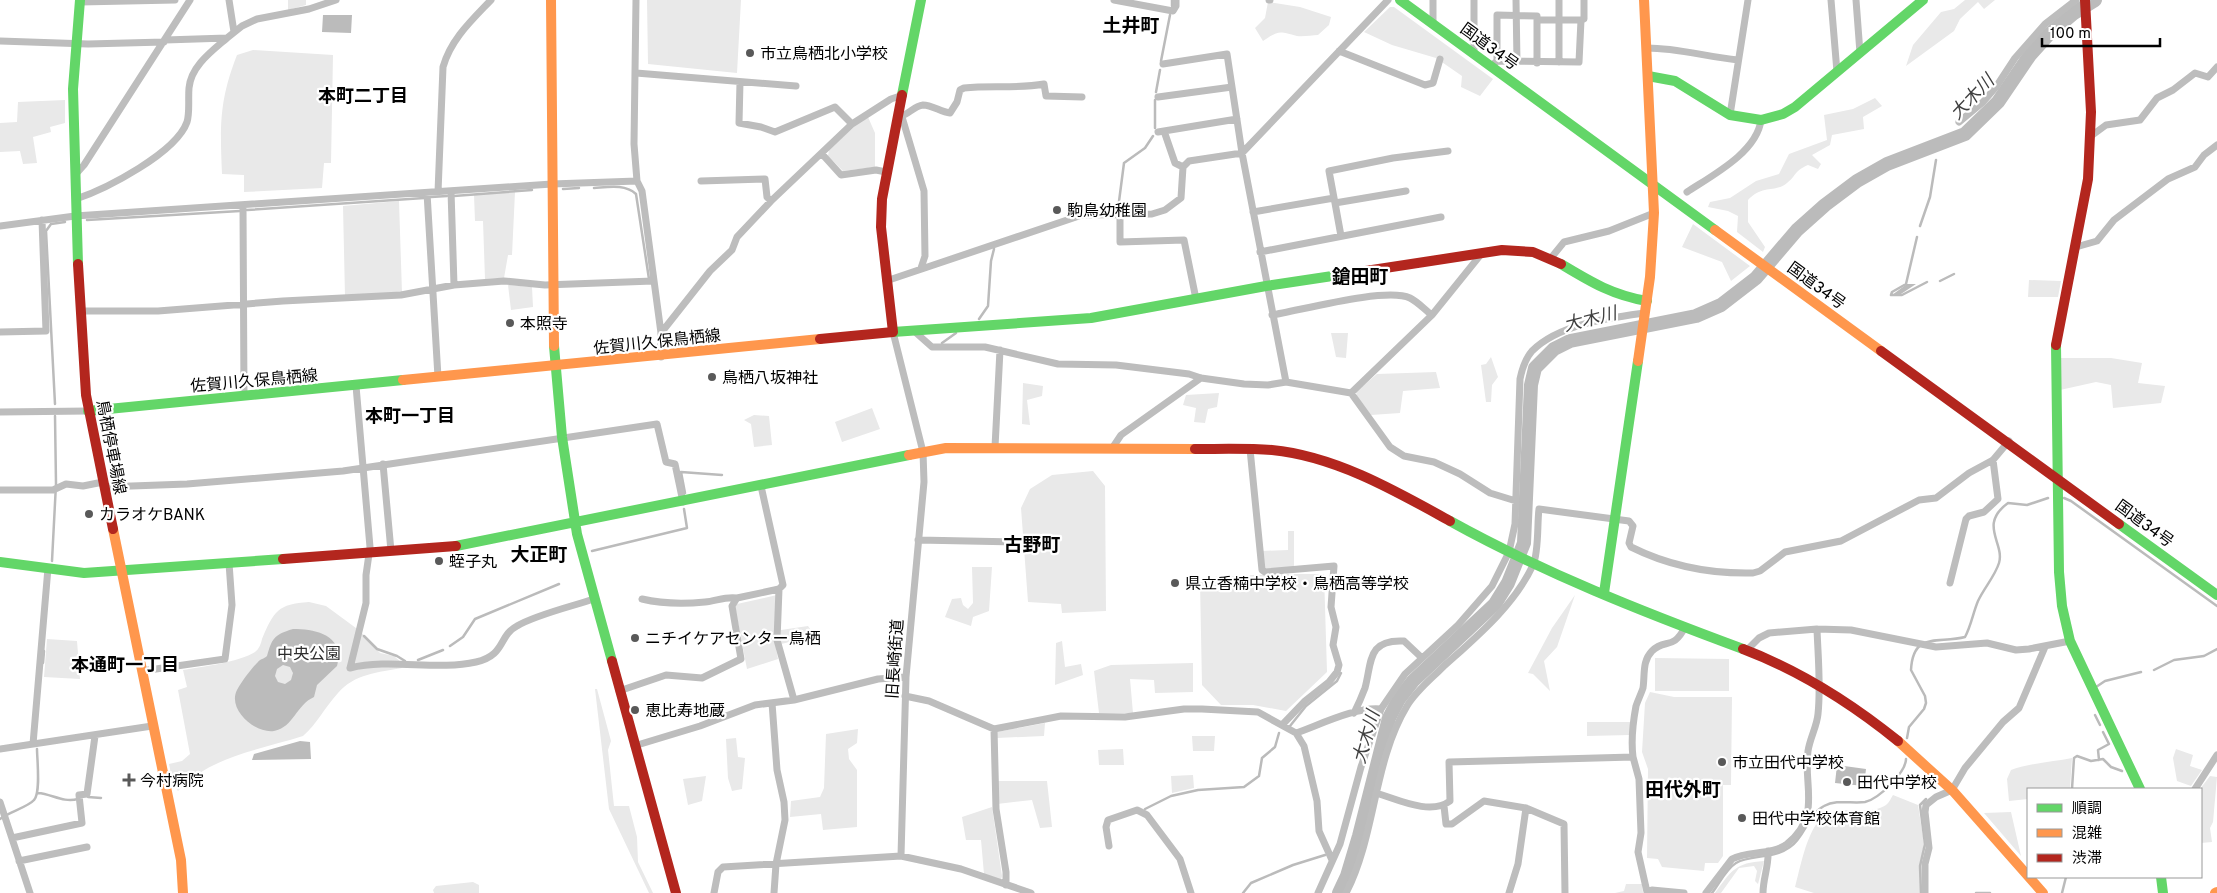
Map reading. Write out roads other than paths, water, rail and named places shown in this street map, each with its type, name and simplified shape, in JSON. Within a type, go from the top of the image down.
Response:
[{"type":"main road","points":[[551,0],[554,367],[562,437],[574,522],[634,746],[676,893]]},
{"type":"main road","points":[[893,332],[880,226],[886,172],[900,117],[920,0]]},
{"type":"main road","name":"国道34号","points":[[1400,0],[1474,53],[1494,63],[1653,185],[2009,441],[2217,595]]},
{"type":"main road","points":[[1604,593],[1643,332],[1654,214],[1644,0]]},
{"type":"main road","points":[[1648,76],[1675,80],[1730,115],[1761,120],[1783,114],[1795,107],[1923,0]]},
{"type":"main road","points":[[2085,0],[2091,88],[2091,136],[2088,180],[2076,247],[2059,321],[2056,347],[2059,589],[2070,641],[2140,788]]},
{"type":"main road","name":"鳥栖停車場線","points":[[80,1],[75,42],[75,216],[88,411],[122,571],[185,890]]},
{"type":"main road","name":"佐賀川久保鳥栖線","points":[[88,411],[661,357],[913,330],[1091,318],[1266,286],[1482,253],[1516,250],[1552,258],[1604,290],[1622,297],[1647,301]]},
{"type":"main road","points":[[0,562],[84,573],[468,545],[946,448],[1113,446],[1250,449],[1298,454],[1352,470],[1533,564],[1685,628],[1747,650],[1819,684],[1893,737],[1952,790],[2027,875]]},
{"type":"main road","points":[[2030,878],[2043,893]]},
{"type":"main road","points":[[2161,878],[2163,893]]},
{"type":"street","points":[[80,1],[175,0]]},
{"type":"street","points":[[76,174],[84,165],[190,0]]},
{"type":"street","points":[[229,0],[234,32]]},
{"type":"street","points":[[76,199],[108,185],[163,153],[186,124],[190,83],[199,65],[234,32],[257,19],[309,9],[336,0]]},
{"type":"street","points":[[438,192],[443,67],[446,56],[462,30],[491,0]]},
{"type":"street","points":[[636,0],[634,144],[636,181],[642,191],[660,333],[661,357]]},
{"type":"street","points":[[1114,0],[1173,11],[1176,6],[1176,0]]},
{"type":"street","points":[[886,281],[1082,215],[1152,214],[1165,210],[1180,198],[1184,166],[1190,161],[1242,152],[1388,0]]},
{"type":"street","points":[[1433,24],[1434,0]]},
{"type":"street","points":[[1474,0],[1474,53]]},
{"type":"street","points":[[1516,0],[1516,62]]},
{"type":"street","points":[[1559,0],[1559,62]]},
{"type":"street","points":[[1537,63],[1537,16],[1497,15],[1494,63],[1516,62],[1537,63],[1579,62],[1581,20],[1584,19],[1584,0]]},
{"type":"street","points":[[1730,115],[1748,0]]},
{"type":"street","points":[[1831,0],[1837,72]]},
{"type":"street","points":[[1856,0],[1860,52]]},
{"type":"street","points":[[1959,122],[1983,102],[2021,51],[2045,24],[2076,0]]},
{"type":"street","points":[[1538,20],[1581,20]]},
{"type":"street","points":[[0,41],[164,41],[227,38]]},
{"type":"street","points":[[1647,48],[1669,48],[1710,57],[1738,60]]},
{"type":"street","points":[[1339,51],[1425,85],[1433,83],[1440,59]]},
{"type":"street","points":[[1163,64],[1227,54],[1266,286],[1286,382]]},
{"type":"street","points":[[2091,136],[2106,125],[2140,120],[2157,98],[2173,90],[2195,73],[2208,77],[2217,66]]},
{"type":"street","points":[[636,74],[796,86]]},
{"type":"street","points":[[740,82],[739,123],[775,132],[835,107],[852,124]]},
{"type":"street","points":[[921,268],[925,256],[924,191],[900,117],[916,106],[925,105],[950,112],[957,102],[960,90],[964,88],[1007,86],[1016,88],[1044,84],[1046,96],[1082,97]]},
{"type":"street","points":[[1158,97],[1232,87]]},
{"type":"street","points":[[660,333],[710,271],[732,250],[737,237],[771,201],[852,124],[890,99],[903,95]]},
{"type":"street","points":[[1184,166],[1175,163],[1161,131],[1237,119]]},
{"type":"street","points":[[1688,192],[1721,170],[1754,140],[1760,130],[1761,120]]},
{"type":"street","points":[[2076,247],[2097,241],[2114,220],[2168,179],[2195,167],[2204,155],[2217,145]]},
{"type":"street","points":[[1341,236],[1329,171],[1393,158],[1448,150]]},
{"type":"street","points":[[822,154],[841,175],[876,170],[886,172]]},
{"type":"street","points":[[701,181],[765,179],[768,197],[771,201]]},
{"type":"street","points":[[0,226],[75,216],[552,184],[636,181]]},
{"type":"street","points":[[451,191],[454,286]]},
{"type":"street","points":[[1254,212],[1406,192]]},
{"type":"street","points":[[427,193],[438,377]]},
{"type":"street","points":[[244,206],[242,304],[244,396]]},
{"type":"street","points":[[1552,258],[1564,242],[1609,231],[1654,214]]},
{"type":"street","points":[[1120,215],[1120,242],[1184,240],[1196,299]]},
{"type":"street","points":[[1260,252],[1441,217]]},
{"type":"street","points":[[0,332],[46,331],[42,220]]},
{"type":"street","points":[[1351,393],[1432,315],[1482,253]]},
{"type":"street","points":[[80,311],[158,312],[242,304],[401,295],[454,286],[504,281],[552,285],[653,281]]},
{"type":"street","points":[[1272,315],[1320,307],[1354,297],[1403,296],[1411,298],[1432,315]]},
{"type":"street","points":[[1318,893],[1340,844],[1361,767],[1381,709],[1404,674],[1458,625],[1492,586],[1509,552],[1515,524],[1520,379],[1524,365],[1531,353],[1552,337],[1585,325],[1645,315]]},
{"type":"street","points":[[913,330],[932,346],[985,347],[1058,364],[1116,364],[1189,374],[1201,378],[1258,385],[1286,382],[1351,393],[1390,447],[1396,452],[1434,462],[1460,474],[1490,493],[1516,501]]},
{"type":"street","name":"旧長崎街道","points":[[893,332],[923,452],[924,482],[906,677],[900,856]]},
{"type":"street","points":[[995,447],[1000,350]]},
{"type":"street","points":[[1113,446],[1121,435],[1201,378]]},
{"type":"street","points":[[356,386],[369,552],[366,603],[350,668],[403,664],[474,663],[496,654],[518,626],[594,599]]},
{"type":"street","points":[[0,412],[88,411]]},
{"type":"street","points":[[0,490],[53,490],[60,486],[222,482],[363,468],[657,424],[666,462],[675,464],[683,502]]},
{"type":"street","points":[[1346,893],[1362,859],[1376,793],[1398,724],[1407,706],[1420,690],[1495,618],[1515,592],[1533,564],[1539,509],[1632,522],[1631,547],[1656,560],[1704,570],[1753,573],[1760,571],[1785,552],[1841,541],[1919,500],[1936,498],[1969,473],[1993,460],[2009,441]]},
{"type":"street","points":[[1250,449],[1262,570],[1265,572],[1334,566],[1331,607],[1336,627],[1333,645],[1339,665],[1337,672],[1329,682],[1305,701],[1282,725]]},
{"type":"street","points":[[1950,583],[1966,519],[1969,516],[1984,512],[1998,499],[1993,460]]},
{"type":"street","points":[[383,464],[391,551]]},
{"type":"street","points":[[761,486],[779,563],[782,586],[779,589],[778,640],[794,700]]},
{"type":"street","points":[[918,540],[1017,542]]},
{"type":"street","points":[[142,672],[225,659],[232,605],[229,563]]},
{"type":"street","points":[[33,744],[48,568]]},
{"type":"street","points":[[642,599],[660,603],[707,602],[779,589]]},
{"type":"street","points":[[619,691],[666,675],[702,678],[741,659],[732,606],[737,598]]},
{"type":"street","points":[[1684,893],[1652,890],[1647,893],[1638,852],[1641,833],[1639,779],[1634,757],[1634,717],[1643,689],[1646,658],[1652,650],[1659,646],[1669,645],[1679,639],[1685,628]]},
{"type":"street","points":[[1747,650],[1759,638],[1769,633],[1817,629],[1851,630],[1926,645],[1953,647],[1987,643],[2016,650],[2070,641]]},
{"type":"street","points":[[1706,893],[1732,859],[1738,856],[1768,851],[1786,844],[1810,811],[1808,750],[1818,717],[1817,629]]},
{"type":"street","points":[[1354,713],[1365,688],[1373,652],[1378,647],[1387,643],[1404,641],[1422,658]]},
{"type":"street","points":[[1925,893],[1925,864],[1929,848],[1926,805],[1936,797],[1952,790],[1965,768],[2003,722],[2019,708],[2046,646]]},
{"type":"street","points":[[634,746],[700,726],[755,706],[794,700],[878,679],[906,677]]},
{"type":"street","points":[[905,696],[929,701],[994,729],[1061,716],[1125,717],[1184,709],[1258,712],[1296,733],[1304,746],[1317,801],[1319,831],[1332,860]]},
{"type":"street","points":[[772,702],[777,770],[784,802],[785,820],[776,864],[774,893]]},
{"type":"street","points":[[1296,733],[1354,713],[1374,708],[1381,709]]},
{"type":"street","points":[[0,749],[152,726]]},
{"type":"street","points":[[994,729],[996,809],[1006,872],[1011,889]]},
{"type":"street","points":[[12,838],[82,823],[79,798],[87,794],[95,736]]},
{"type":"street","points":[[2196,788],[2217,755]]},
{"type":"street","points":[[1376,793],[1422,807],[1444,806],[1450,801],[1449,762],[1634,757]]},
{"type":"street","points":[[1444,806],[1446,824],[1452,824],[1484,801],[1526,808],[1564,824],[1565,893]]},
{"type":"street","points":[[0,802],[30,893]]},
{"type":"street","points":[[1509,893],[1518,864],[1526,808]]},
{"type":"street","points":[[1109,846],[1106,826],[1108,820],[1137,810],[1147,815],[1180,859],[1191,893]]},
{"type":"street","points":[[20,861],[87,848]]},
{"type":"street","points":[[1763,893],[1763,884],[1769,861],[1768,851]]},
{"type":"street","points":[[714,893],[718,872],[723,868],[900,856],[961,869],[1011,889],[1031,893]]},
{"type":"waterway","points":[[1172,0],[1172,6]]},
{"type":"waterway","name":"大木川","points":[[1339,893],[1347,876],[1359,836],[1389,718],[1399,699],[1413,681],[1495,604],[1508,583],[1524,543],[1531,385],[1535,368],[1554,349],[1570,341],[1696,316],[1721,305],[1756,278],[1797,230],[1825,205],[1857,181],[1887,164],[1965,134],[1998,102],[2030,55],[2048,35],[2074,13],[2095,0]]},
{"type":"waterway","points":[[1161,61],[1170,15]]},
{"type":"waterway","points":[[1156,92],[1160,70]]},
{"type":"waterway","points":[[1155,100],[1155,128]]},
{"type":"waterway","points":[[1118,209],[1124,163],[1145,148],[1153,136]]},
{"type":"waterway","points":[[1920,226],[1930,197],[1936,160]]},
{"type":"waterway","points":[[594,188],[622,187],[636,194],[649,279]]},
{"type":"waterway","points":[[563,189],[579,188]]},
{"type":"waterway","points":[[454,196],[532,190]]},
{"type":"waterway","points":[[431,197],[447,196]]},
{"type":"waterway","points":[[247,210],[424,198]]},
{"type":"waterway","points":[[87,220],[240,211]]},
{"type":"waterway","points":[[55,404],[46,231],[51,224],[65,222]]},
{"type":"waterway","points":[[1891,295],[1892,292],[1906,284],[1917,237]]},
{"type":"waterway","points":[[979,319],[988,306],[991,261],[994,249]]},
{"type":"waterway","points":[[1940,281],[1954,274]]},
{"type":"waterway","points":[[1891,295],[1902,295],[1927,282]]},
{"type":"waterway","points":[[942,343],[956,333]]},
{"type":"waterway","points":[[52,561],[56,484],[55,416]]},
{"type":"waterway","points":[[685,493],[681,472],[722,475]]},
{"type":"waterway","points":[[1907,738],[1909,727],[1924,709],[1926,703],[1925,696],[1911,670],[1916,649],[1922,644],[1937,640],[1965,637],[1978,601],[1999,563],[1999,548],[1994,526],[1999,511],[2008,503],[2027,505],[2048,498]]},
{"type":"waterway","points":[[2064,498],[2071,501],[2217,606]]},
{"type":"waterway","points":[[592,551],[687,528],[684,509]]},
{"type":"waterway","points":[[450,646],[463,637],[475,619],[559,584]]},
{"type":"waterway","points":[[364,636],[377,649],[405,661]]},
{"type":"waterway","points":[[2154,670],[2174,660],[2204,656],[2217,649]]},
{"type":"waterway","points":[[418,660],[443,650]]},
{"type":"waterway","points":[[43,663],[44,651]]},
{"type":"waterway","points":[[2096,687],[2105,681],[2141,672]]},
{"type":"waterway","points":[[1290,726],[1306,706],[1337,681],[1341,673]]},
{"type":"waterway","points":[[2095,715],[2100,725]]},
{"type":"waterway","points":[[2099,760],[2098,750],[2109,744],[2103,732]]},
{"type":"waterway","points":[[1145,809],[1171,796],[1198,790],[1244,787],[1259,776],[1262,758],[1275,747],[1279,733]]},
{"type":"waterway","points":[[0,819],[34,800],[38,783],[37,749]]},
{"type":"waterway","points":[[2072,788],[2074,758],[2077,756],[2091,761],[2103,759],[2111,767],[2122,771]]},
{"type":"waterway","points":[[1712,893],[1726,873],[1736,863],[1742,860],[1776,854],[1790,847],[1799,838],[1814,814],[1824,806],[1839,802],[1865,802],[1877,796],[1897,778],[1902,771],[1906,759]]},
{"type":"waterway","points":[[38,793],[67,800],[78,799]]},
{"type":"waterway","points":[[88,797],[101,798]]},
{"type":"waterway","points":[[1921,893],[1920,866],[1925,844],[1920,805],[1926,799]]},
{"type":"waterway","points":[[1243,893],[1251,883],[1293,865],[1325,855]]},
{"type":"waterway","points":[[2062,893],[2066,878]]},
{"type":"waterway","points":[[1976,893],[1990,893]]},
{"type":"place","name":"市立鳥栖北小学校","points":[[750,53]]},
{"type":"place","name":"駒鳥幼稚園","points":[[1057,210]]},
{"type":"place","name":"本照寺","points":[[510,323]]},
{"type":"place","name":"鳥栖八坂神社","points":[[712,377]]},
{"type":"place","name":"カラオケBANK","points":[[89,514]]},
{"type":"place","name":"蛭子丸","points":[[439,561]]},
{"type":"place","name":"県立香楠中学校・鳥栖高等学校","points":[[1175,583]]},
{"type":"place","name":"ニチイケアセンター鳥栖","points":[[635,638]]},
{"type":"place","name":"恵比寿地蔵","points":[[635,710]]},
{"type":"place","name":"市立田代中学校","points":[[1722,762]]},
{"type":"place","name":"今村病院","points":[[129,780]]},
{"type":"place","name":"田代中学校","points":[[1847,782]]},
{"type":"place","name":"田代中学校体育館","points":[[1742,818]]},
{"type":"district","name":"土井町","points":[[1131,25]]},
{"type":"district","name":"本町二丁目","points":[[363,96]]},
{"type":"district","name":"鎗田町","points":[[1360,276]]},
{"type":"district","name":"本町一丁目","points":[[410,416]]},
{"type":"district","name":"古野町","points":[[1032,544]]},
{"type":"district","name":"大正町","points":[[539,554]]},
{"type":"district","name":"本通町一丁目","points":[[125,665]]},
{"type":"district","name":"田代外町","points":[[1683,789]]},
{"type":"park label","name":"中央公園","points":[[309,653]]}]
